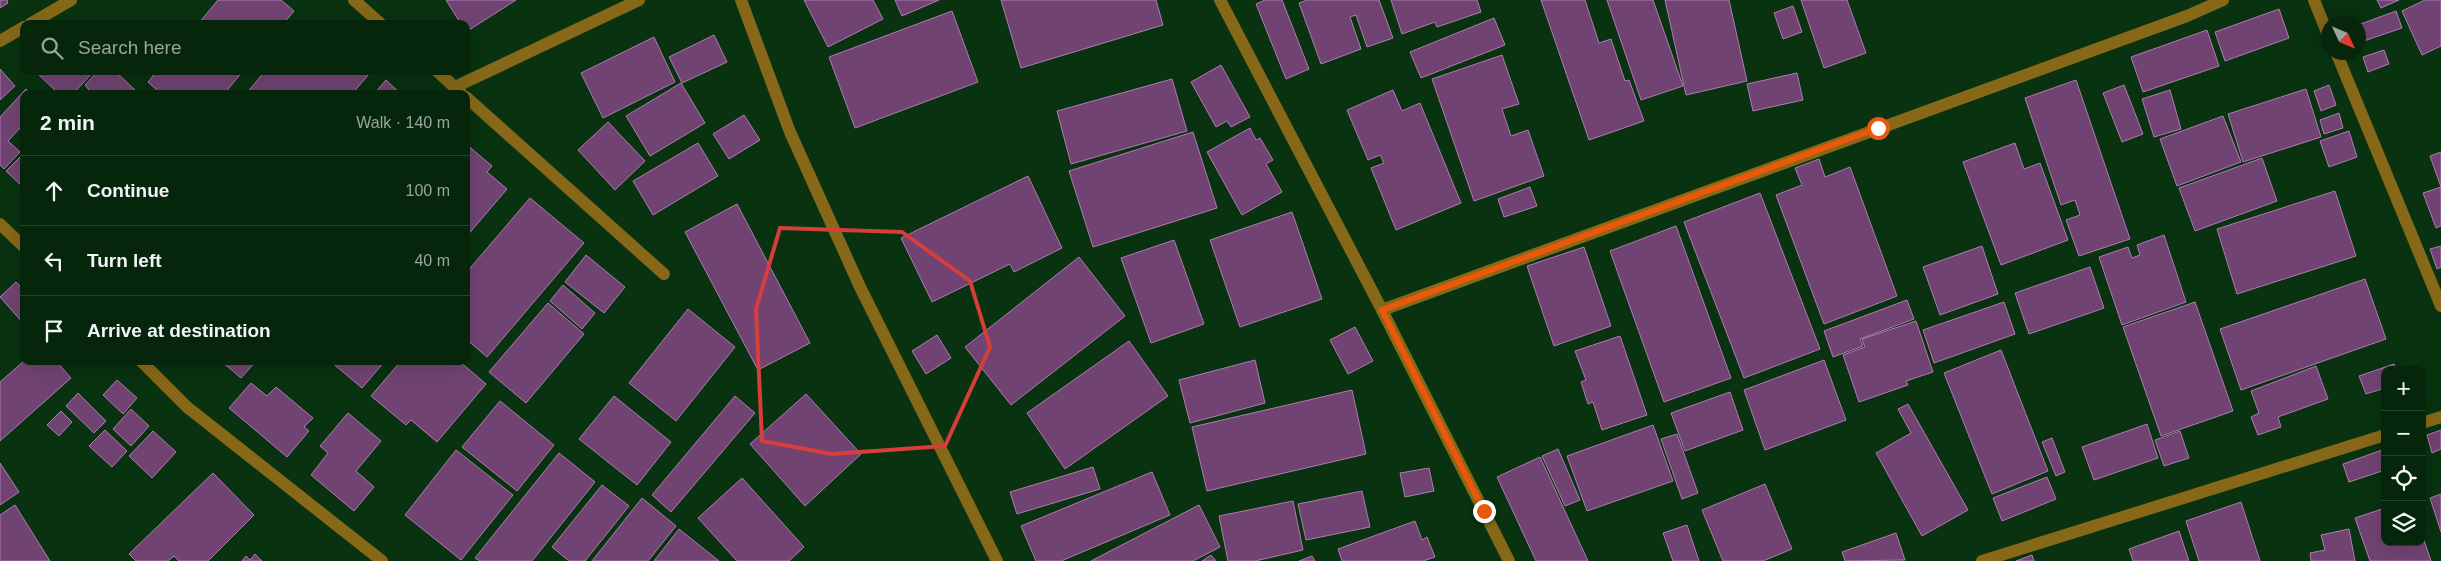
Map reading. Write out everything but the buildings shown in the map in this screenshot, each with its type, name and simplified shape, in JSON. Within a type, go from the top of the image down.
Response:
[{"type":"street","points":[[37,20],[71,0]]},
{"type":"street","points":[[354,0],[376,20]]},
{"type":"street","points":[[441,75],[459,90],[639,0]]},
{"type":"street","points":[[741,0],[790,132],[860,287],[997,561]]},
{"type":"street","points":[[1220,0],[1382,310],[1509,561]]},
{"type":"street","points":[[1382,310],[2187,16],[2223,0]]},
{"type":"street","points":[[2314,0],[2321,18]]},
{"type":"street","points":[[0,41],[20,29]]},
{"type":"street","points":[[2339,60],[2441,306]]},
{"type":"street","points":[[470,101],[664,274]]},
{"type":"street","points":[[0,224],[20,243]]},
{"type":"street","points":[[144,365],[187,407],[382,561]]},
{"type":"street","points":[[2426,422],[2441,417]]},
{"type":"street","points":[[1982,561],[2381,436]]},
{"type":"highlighted area","points":[[780,228],[902,232],[970,281],[990,347],[945,446],[832,454],[762,441],[756,309]]},
{"type":"route","points":[[1484,511],[1382,310],[1878,128]]}]
